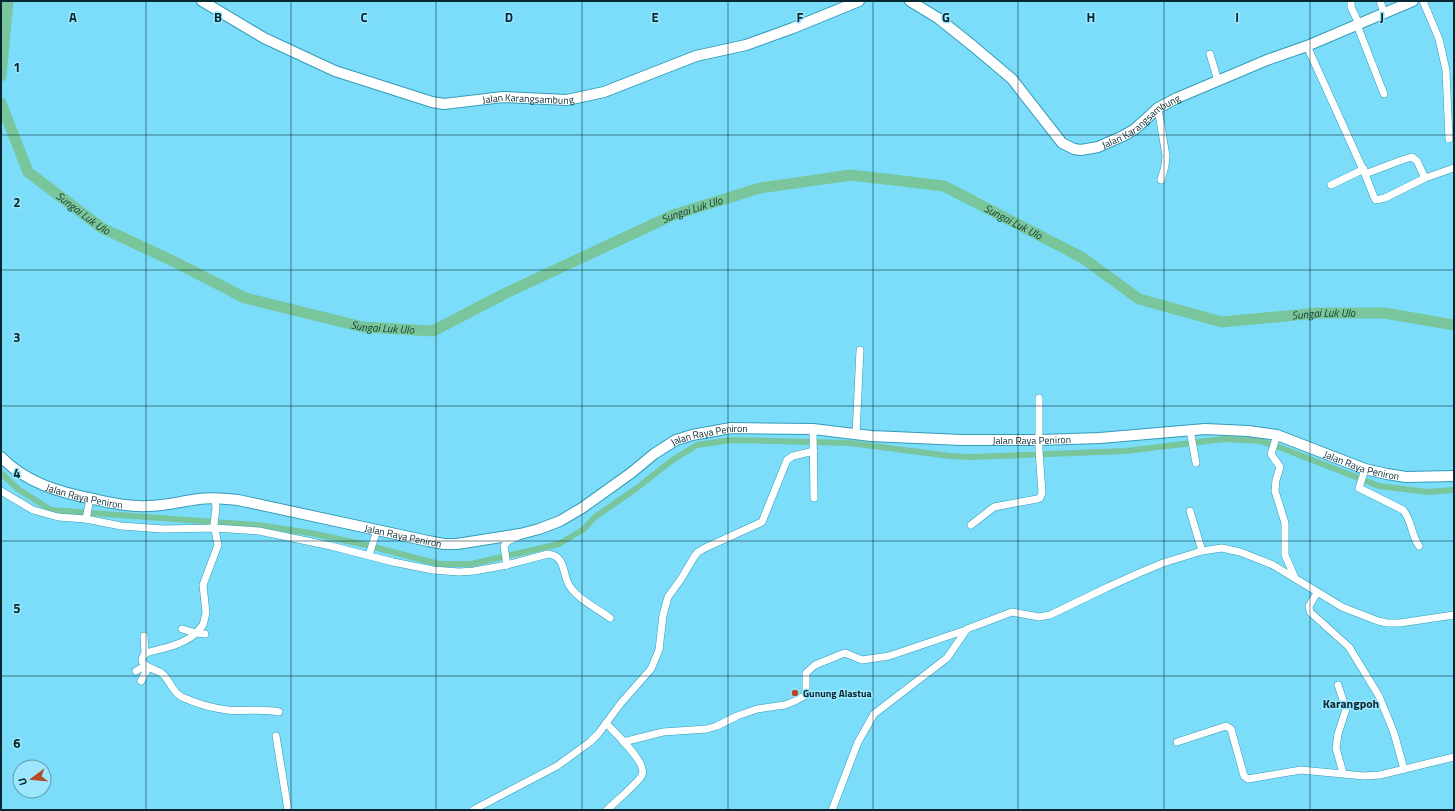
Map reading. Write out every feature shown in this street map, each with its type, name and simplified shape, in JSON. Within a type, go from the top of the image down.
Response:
[{"type":"main road","name":"Jalan Karangsambung","points":[[202,1],[264,38],[335,71],[432,102],[444,104],[503,97],[567,100],[588,96],[604,92],[696,56],[746,45],[794,28],[859,1]]},
{"type":"main road","name":"Jalan Karangsambung","points":[[910,1],[938,18],[1012,79],[1055,136],[1062,143],[1074,149],[1081,150],[1094,148],[1123,136],[1135,129],[1158,108],[1218,80],[1307,46],[1358,23],[1382,7],[1413,1]]},
{"type":"main road","name":"Jalan Raya Peniron","points":[[1,457],[22,475],[46,487],[90,501],[125,506],[149,506],[199,499],[215,498],[238,500],[375,534],[451,545],[520,534],[539,529],[568,517],[631,474],[654,454],[676,440],[712,430],[731,428],[813,434],[856,434],[1039,445],[1100,438],[1190,434],[1204,429],[1242,430],[1276,440],[1364,472],[1406,477],[1454,476]]},
{"type":"street","points":[[1351,1],[1384,94]]},
{"type":"street","points":[[1423,1],[1439,39],[1446,70],[1449,139]]},
{"type":"street","points":[[1307,46],[1376,200],[1385,198],[1425,178],[1454,168]]},
{"type":"street","points":[[1210,54],[1218,80]]},
{"type":"street","points":[[1158,108],[1166,156],[1161,180]]},
{"type":"street","points":[[1331,185],[1364,171],[1412,157],[1416,161],[1425,178]]},
{"type":"street","points":[[856,434],[860,350]]},
{"type":"street","points":[[971,525],[992,507],[1040,498],[1042,493],[1039,445],[1039,398]]},
{"type":"street","points":[[813,434],[814,498]]},
{"type":"street","points":[[1190,434],[1196,463]]},
{"type":"street","points":[[1276,440],[1272,453],[1280,467],[1276,480],[1275,491],[1285,523],[1285,554],[1295,578]]},
{"type":"street","points":[[473,810],[557,766],[590,742],[651,669],[659,650],[663,615],[668,597],[694,557],[698,552],[705,548],[762,522],[787,460],[793,456],[814,449]]},
{"type":"street","points":[[1364,472],[1359,488],[1405,511],[1415,541],[1420,546]]},
{"type":"street","points":[[1,491],[34,511],[58,517],[86,518],[121,526],[163,529],[214,526],[259,531],[370,553],[393,562],[433,570],[474,572],[548,554],[558,557],[563,565],[567,581],[574,593],[610,618]]},
{"type":"street","points":[[145,654],[190,638],[203,624],[206,613],[203,585],[218,545],[214,526],[216,512],[215,498]]},
{"type":"street","points":[[86,518],[90,501]]},
{"type":"street","points":[[1190,511],[1202,551]]},
{"type":"street","points":[[370,553],[375,534]]},
{"type":"street","points":[[507,563],[504,548],[506,542],[518,537],[520,534]]},
{"type":"street","points":[[623,742],[663,732],[707,729],[750,711],[795,702],[806,693],[806,673],[815,665],[842,654],[845,653],[862,660],[880,658],[967,629],[1009,613],[1014,612],[1039,617],[1050,615],[1108,586],[1163,564],[1202,551],[1222,548],[1240,552],[1273,565],[1342,607],[1387,624],[1413,622],[1454,615]]},
{"type":"street","points":[[1317,592],[1309,606],[1310,612],[1350,647],[1379,696],[1394,732],[1404,769]]},
{"type":"street","points":[[182,629],[205,634]]},
{"type":"street","points":[[832,810],[858,742],[874,714],[947,658],[967,629]]},
{"type":"street","points":[[144,636],[145,654],[143,660],[147,667],[164,675],[180,697],[227,710],[279,712]]},
{"type":"street","points":[[136,671],[147,667]]},
{"type":"street","points":[[141,681],[147,667]]},
{"type":"street","points":[[1338,685],[1346,709],[1338,735],[1336,748],[1343,773]]},
{"type":"street","points":[[606,723],[640,762],[643,771],[639,779],[607,810]]},
{"type":"street","points":[[1177,742],[1226,726],[1231,729],[1244,776],[1248,779],[1301,770],[1364,776],[1380,775],[1454,757]]},
{"type":"street","points":[[276,736],[288,810]]},
{"type":"waterway","name":"Sungai Luk Ulo","points":[[1,76],[8,1]]},
{"type":"waterway","name":"Sungai Luk Ulo","points":[[1,103],[28,172],[102,228],[175,262],[245,298],[363,327],[433,331],[508,292],[673,215],[760,188],[851,175],[944,186],[1083,258],[1139,299],[1222,322],[1318,313],[1384,313],[1454,325]]},
{"type":"waterway","points":[[1,473],[18,489],[51,510],[257,525],[311,533],[366,545],[439,564],[471,564],[559,544],[584,529],[595,517],[637,488],[671,461],[697,445],[732,440],[850,443],[950,456],[971,457],[1126,451],[1224,439],[1260,441],[1379,486],[1428,492],[1454,490]]},
{"type":"place","name":"Gunung Alastua","points":[[795,693]]},
{"type":"district","name":"Karangpoh","points":[[1351,704]]}]
